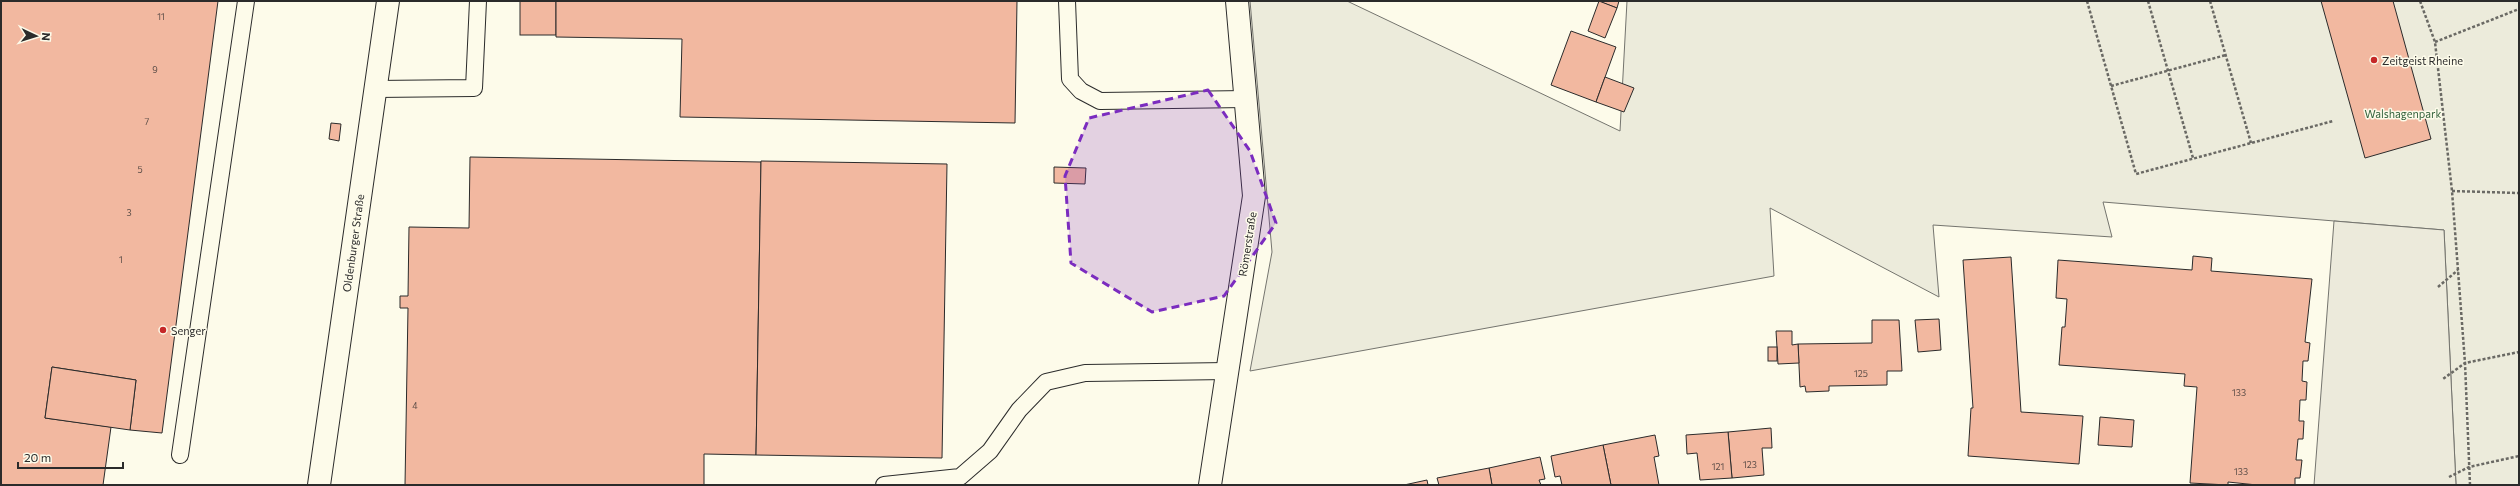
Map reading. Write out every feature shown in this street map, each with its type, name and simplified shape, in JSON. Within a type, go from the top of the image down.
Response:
[{"type":"street","name":"Oldenburger Straße","points":[[319,485],[388,1]]},
{"type":"street","name":"Römerstraße","points":[[1210,485],[1254,196],[1237,1]]},
{"type":"lane","points":[[180,455],[246,1]]},
{"type":"lane","points":[[375,89],[474,88],[478,1]]},
{"type":"lane","points":[[1067,1],[1070,79],[1081,91],[1100,101],[1246,99]]},
{"type":"lane","points":[[884,485],[960,477],[990,451],[1019,410],[1046,382],[1085,373],[1228,372]]},
{"type":"path","points":[[2087,1],[2136,174],[2333,121]]},
{"type":"path","points":[[2148,1],[2193,158]]},
{"type":"path","points":[[2210,1],[2251,142]]},
{"type":"path","points":[[2420,1],[2435,42],[2452,191],[2465,363],[2470,485]]},
{"type":"path","points":[[2435,42],[2519,8]]},
{"type":"path","points":[[2110,86],[2169,72],[2226,55]]},
{"type":"path","points":[[2452,191],[2519,193]]},
{"type":"path","points":[[2438,287],[2459,270]]},
{"type":"path","points":[[2443,379],[2465,363],[2519,352]]},
{"type":"path","points":[[2449,477],[2469,466],[2519,456]]},
{"type":"highlighted area","points":[[1208,90],[1250,151],[1276,223],[1224,296],[1152,312],[1071,263],[1065,176],[1089,118]]},
{"type":"green space","name":"Walshagenpark","points":[[1250,1],[1347,1],[1620,131],[1627,1],[2519,1],[2519,485],[2456,485],[2444,230],[2103,202],[2112,237],[1933,225],[1939,297],[1770,208],[1774,276],[1250,371],[1272,252]]},
{"type":"shaded area","points":[[2334,221],[2444,230],[2456,485],[2314,485]]},
{"type":"building","points":[[1,1],[218,1],[162,433],[130,430],[136,380],[52,367],[45,418],[111,427],[103,485],[1,485]]},
{"type":"building","points":[[520,1],[556,1],[556,35],[520,35]]},
{"type":"building","points":[[556,1],[1017,1],[1015,123],[680,117],[682,39],[556,37]]},
{"type":"building","points":[[1598,1],[1619,1],[1617,8]]},
{"type":"building","points":[[1599,1],[1617,8],[1605,38],[1588,31]]},
{"type":"building","points":[[2321,1],[2393,1],[2431,139],[2365,158]]},
{"type":"building","points":[[1571,31],[1616,47],[1596,102],[1551,85]]},
{"type":"building","points":[[1605,77],[1634,88],[1624,112],[1596,102]]},
{"type":"building","points":[[331,123],[341,124],[339,141],[329,139]]},
{"type":"building","points":[[470,157],[761,162],[756,455],[704,454],[704,485],[405,485],[408,308],[400,308],[400,296],[408,296],[409,227],[469,228]]},
{"type":"building","points":[[761,161],[947,164],[942,458],[756,455]]},
{"type":"building","points":[[1054,167],[1086,168],[1085,184],[1054,183]]},
{"type":"building","points":[[2193,256],[2212,258],[2211,271],[2312,279],[2305,342],[2310,343],[2308,361],[2303,361],[2302,381],[2307,382],[2306,400],[2300,400],[2299,421],[2304,421],[2303,439],[2298,439],[2296,460],[2302,460],[2300,478],[2295,478],[2295,485],[2257,485],[2228,482],[2228,485],[2190,483],[2197,387],[2184,386],[2185,374],[2059,365],[2062,327],[2065,327],[2067,299],[2056,298],[2058,260],[2192,270]]},
{"type":"building","points":[[2011,257],[2021,412],[2083,416],[2079,464],[1968,456],[1971,408],[1973,408],[1963,260]]},
{"type":"building","points":[[1939,319],[1941,350],[1918,352],[1915,320]]},
{"type":"building","points":[[1872,320],[1899,320],[1902,371],[1887,371],[1887,385],[1829,386],[1829,391],[1806,392],[1805,386],[1800,387],[1798,344],[1872,343]]},
{"type":"building","points":[[1776,331],[1792,331],[1792,345],[1798,344],[1799,363],[1778,364]]},
{"type":"building","points":[[1768,347],[1777,347],[1777,361],[1768,361]]},
{"type":"building","points":[[52,367],[136,380],[130,430],[45,418]]},
{"type":"building","points":[[2100,417],[2134,420],[2132,447],[2098,445]]},
{"type":"building","points":[[1771,428],[1772,448],[1762,448],[1764,475],[1732,478],[1728,432]]},
{"type":"building","points":[[1728,432],[1732,478],[1700,480],[1697,453],[1687,454],[1686,435]]},
{"type":"building","points":[[1655,435],[1659,456],[1654,457],[1659,485],[1611,485],[1603,445]]},
{"type":"building","points":[[1603,445],[1611,485],[1562,485],[1560,476],[1555,477],[1551,456]]},
{"type":"building","points":[[1540,457],[1545,479],[1539,480],[1541,485],[1492,485],[1489,468]]},
{"type":"building","points":[[1489,468],[1492,485],[1439,485],[1437,478]]},
{"type":"building","points":[[1427,480],[1428,485],[1404,485]]},
{"type":"place","name":"Zeitgeist Rheine","points":[[2374,60]]},
{"type":"place","name":"Senger","points":[[163,330]]}]
